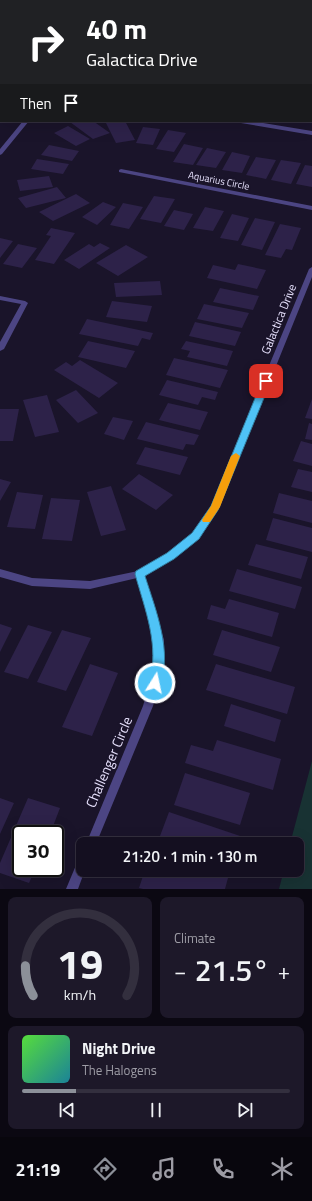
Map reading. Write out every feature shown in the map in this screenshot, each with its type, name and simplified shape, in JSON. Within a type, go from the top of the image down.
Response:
[{"type":"street","points":[[0,153],[25,122]]},
{"type":"street","points":[[247,122],[312,133]]},
{"type":"street","name":"Aquarius Circle","points":[[121,171],[312,208]]},
{"type":"street","name":"Galactica Drive","points":[[0,573],[32,582],[90,585],[140,574],[171,556],[195,536],[215,507],[312,269]]},
{"type":"street","points":[[0,298],[25,303],[0,349]]},
{"type":"street","name":"Challenger Circle","points":[[93,837],[148,706],[158,672],[158,640],[140,574]]},
{"type":"street","points":[[72,889],[77,877]]},
{"type":"green space","points":[[312,761],[312,889],[279,889],[282,877],[304,877],[304,837],[292,837]]},
{"type":"building","points":[[70,122],[94,122],[110,133],[93,139]]},
{"type":"building","points":[[126,122],[135,140],[116,143],[106,123]]},
{"type":"building","points":[[68,126],[90,139],[76,146],[54,133]]},
{"type":"building","points":[[143,127],[160,129],[153,145],[136,143]]},
{"type":"building","points":[[168,130],[186,133],[174,152],[156,149]]},
{"type":"building","points":[[184,144],[203,148],[193,165],[173,162]]},
{"type":"building","points":[[49,145],[79,151],[72,161],[41,155]]},
{"type":"building","points":[[207,148],[226,152],[216,168],[196,165]]},
{"type":"building","points":[[232,152],[250,156],[242,173],[222,170]]},
{"type":"building","points":[[256,157],[276,160],[266,179],[246,175]]},
{"type":"building","points":[[37,159],[69,164],[63,174],[31,169]]},
{"type":"building","points":[[281,160],[301,163],[291,184],[271,180]]},
{"type":"building","points":[[305,165],[312,166],[312,187],[296,184]]},
{"type":"building","points":[[49,176],[53,187],[20,191],[17,180]]},
{"type":"building","points":[[57,187],[66,198],[26,208],[18,198]]},
{"type":"building","points":[[76,194],[90,203],[53,221],[39,212]]},
{"type":"building","points":[[154,196],[175,199],[161,223],[140,219]]},
{"type":"building","points":[[103,202],[116,207],[97,225],[82,217]]},
{"type":"building","points":[[123,203],[143,207],[129,229],[110,225]]},
{"type":"building","points":[[205,207],[224,211],[213,231],[193,228]]},
{"type":"building","points":[[174,210],[193,214],[184,230],[164,226]]},
{"type":"building","points":[[232,214],[249,218],[238,241],[220,238]]},
{"type":"building","points":[[255,218],[275,222],[262,250],[241,245]]},
{"type":"building","points":[[280,224],[301,228],[292,250],[286,249],[281,258],[265,255]]},
{"type":"building","points":[[51,228],[75,233],[54,264],[35,260],[51,236],[46,235]]},
{"type":"building","points":[[0,238],[13,241],[0,258]]},
{"type":"building","points":[[100,243],[110,248],[79,269],[64,260],[89,244],[94,247]]},
{"type":"building","points":[[18,244],[37,248],[22,268],[3,264]]},
{"type":"building","points":[[126,245],[148,257],[118,276],[96,263]]},
{"type":"building","points":[[238,264],[266,270],[257,289],[207,278],[213,265],[235,270]]},
{"type":"building","points":[[160,281],[162,295],[116,297],[114,283]]},
{"type":"building","points":[[220,288],[259,296],[253,310],[213,302]]},
{"type":"building","points":[[112,301],[152,306],[147,322],[106,317]]},
{"type":"building","points":[[204,304],[249,313],[242,328],[197,319]]},
{"type":"building","points":[[87,319],[153,333],[150,340],[142,338],[138,346],[79,334]]},
{"type":"building","points":[[195,322],[241,332],[235,346],[189,336]]},
{"type":"building","points":[[88,341],[135,351],[126,368],[78,357]]},
{"type":"building","points":[[186,341],[233,351],[227,366],[187,357],[190,351],[181,349]]},
{"type":"building","points":[[174,358],[228,370],[220,388],[166,375]]},
{"type":"building","points":[[80,360],[118,383],[99,398],[54,370],[66,362],[72,366]]},
{"type":"building","points":[[167,380],[218,392],[215,400],[202,397],[198,405],[159,395]]},
{"type":"building","points":[[76,390],[98,413],[78,423],[56,400]]},
{"type":"building","points":[[47,395],[59,432],[35,437],[23,400]]},
{"type":"building","points":[[312,399],[312,419],[305,418]]},
{"type":"building","points":[[168,403],[208,412],[200,430],[159,420]]},
{"type":"building","points":[[0,409],[19,409],[13,441],[0,441]]},
{"type":"building","points":[[113,417],[133,421],[124,440],[104,434]]},
{"type":"building","points":[[146,422],[199,435],[194,445],[186,444],[183,450],[137,439]]},
{"type":"building","points":[[309,423],[312,424],[312,440],[305,439]]},
{"type":"building","points":[[301,441],[312,444],[312,466],[293,461]]},
{"type":"building","points":[[145,447],[188,457],[180,475],[136,464]]},
{"type":"building","points":[[298,469],[312,472],[312,492],[291,487]]},
{"type":"building","points":[[139,474],[173,495],[156,510],[122,489]]},
{"type":"building","points":[[0,479],[11,482],[0,501]]},
{"type":"building","points":[[111,486],[126,530],[101,536],[87,492]]},
{"type":"building","points":[[17,492],[43,495],[35,529],[7,527]]},
{"type":"building","points":[[279,493],[312,501],[312,523],[273,513]]},
{"type":"building","points":[[51,498],[80,500],[72,541],[42,539]]},
{"type":"building","points":[[273,518],[312,528],[312,552],[266,540]]},
{"type":"building","points":[[256,544],[308,557],[301,579],[248,565]]},
{"type":"building","points":[[237,569],[302,587],[295,609],[229,591]]},
{"type":"building","points":[[229,599],[279,613],[272,637],[207,619],[211,605],[225,609]]},
{"type":"building","points":[[0,624],[12,628],[0,652]]},
{"type":"building","points":[[28,625],[52,632],[28,679],[4,672]]},
{"type":"building","points":[[62,630],[91,638],[66,691],[37,682]]},
{"type":"building","points":[[222,630],[280,647],[271,672],[213,655]]},
{"type":"building","points":[[90,664],[118,673],[92,736],[62,727]]},
{"type":"building","points":[[216,664],[295,687],[287,714],[206,690]]},
{"type":"building","points":[[231,704],[281,720],[275,742],[224,726]]},
{"type":"building","points":[[217,740],[281,759],[273,790],[185,763],[191,745],[213,751]]},
{"type":"building","points":[[185,773],[250,793],[240,825],[174,805]]},
{"type":"building","points":[[0,798],[14,803],[0,834]]},
{"type":"building","points":[[28,798],[60,808],[53,825],[16,825]]},
{"type":"building","points":[[169,812],[243,837],[160,837]]},
{"type":"building","points":[[12,835],[12,877],[32,877],[29,883],[0,873],[0,863]]},
{"type":"building","points":[[143,877],[228,878],[225,889],[139,888]]},
{"type":"slow traffic","points":[[207,520],[215,507],[236,456]]},
{"type":"route","points":[[155,683],[158,672],[158,640],[140,574],[171,556],[195,536],[215,507],[266,381]]}]
